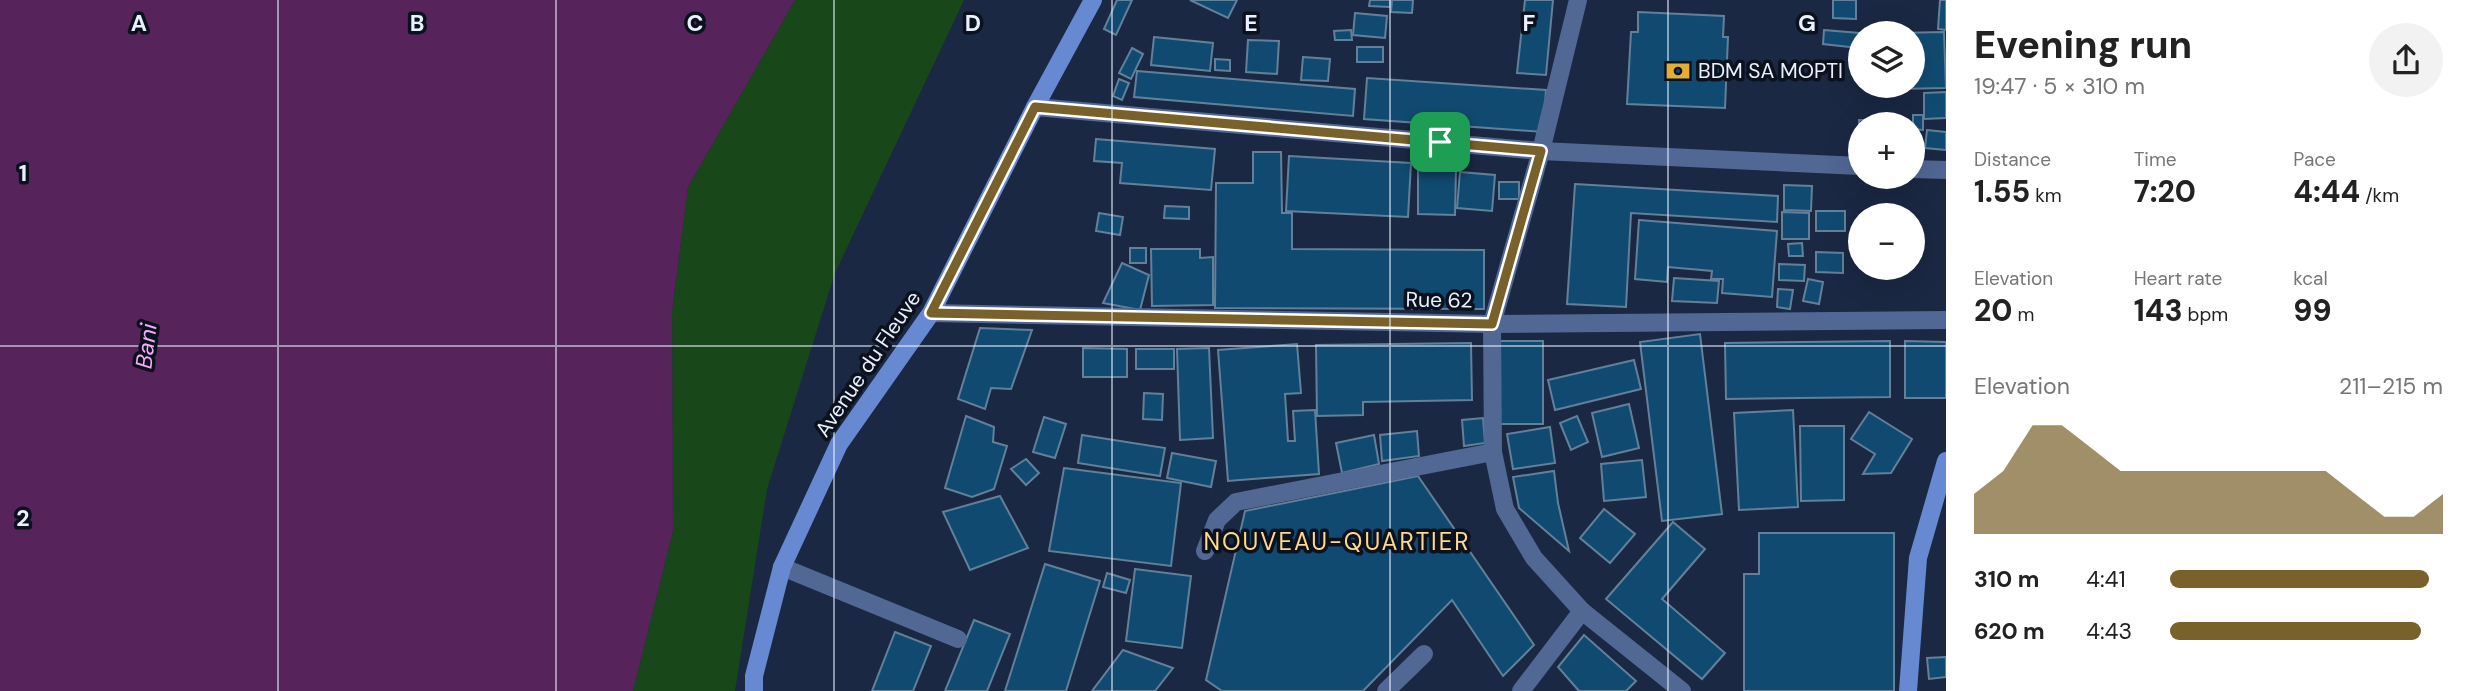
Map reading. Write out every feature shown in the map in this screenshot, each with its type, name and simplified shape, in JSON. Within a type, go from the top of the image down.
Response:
[{"type":"street","name":"Avenue du Fleuve","points":[[754,691],[754,676],[782,567],[839,444],[931,313],[1035,107],[1093,0]]},
{"type":"street","points":[[1578,0],[1541,151],[1492,324],[1493,452],[1505,509],[1534,558],[1582,611],[1682,691]]},
{"type":"street","points":[[1035,107],[1541,151],[1848,165]]},
{"type":"street","points":[[1925,169],[1946,170]]},
{"type":"street","name":"Rue 62","points":[[931,313],[1492,324],[1946,320]]},
{"type":"street","points":[[1205,551],[1217,520],[1236,502],[1493,452]]},
{"type":"street","points":[[1908,691],[1918,558],[1946,461]]},
{"type":"street","points":[[782,567],[958,639]]},
{"type":"street","points":[[1521,691],[1582,611]]},
{"type":"street","points":[[1386,691],[1424,654]]},
{"type":"green space","points":[[795,0],[964,0],[835,273],[767,489],[735,691],[633,691],[673,531],[672,312],[688,187]]},
{"type":"water","name":"Bani","points":[[0,0],[795,0],[688,187],[672,312],[673,531],[633,691],[0,691]]},
{"type":"building","points":[[1117,0],[1132,0],[1116,35],[1104,29]]},
{"type":"building","points":[[1190,0],[1237,0],[1228,18]]},
{"type":"building","points":[[1370,0],[1390,0],[1390,7],[1369,6]]},
{"type":"building","points":[[1392,0],[1413,0],[1412,13],[1391,12]]},
{"type":"building","points":[[1525,0],[1553,0],[1546,75],[1517,73]]},
{"type":"building","points":[[1833,0],[1856,0],[1856,19],[1833,18]]},
{"type":"building","points":[[1940,0],[1946,0],[1946,30],[1938,29]]},
{"type":"building","name":"BDM SA MOPTI","points":[[1638,12],[1724,16],[1723,37],[1728,37],[1725,108],[1627,104],[1631,32],[1638,32]]},
{"type":"building","points":[[1355,13],[1387,16],[1385,38],[1353,35]]},
{"type":"building","points":[[1351,30],[1352,40],[1335,40],[1334,31]]},
{"type":"building","points":[[1824,30],[1848,32],[1848,47],[1823,44]]},
{"type":"building","points":[[1925,32],[1944,32],[1946,88],[1925,88]]},
{"type":"building","points":[[1154,37],[1213,43],[1210,71],[1151,65]]},
{"type":"building","points":[[1248,40],[1279,41],[1277,74],[1246,72]]},
{"type":"building","points":[[1357,47],[1383,47],[1383,62],[1357,62]]},
{"type":"building","points":[[1132,48],[1143,54],[1131,79],[1119,73]]},
{"type":"building","points":[[1303,57],[1330,59],[1328,81],[1301,80]]},
{"type":"building","points":[[1215,59],[1230,60],[1230,71],[1215,70]]},
{"type":"building","points":[[1137,71],[1355,89],[1353,116],[1134,97]]},
{"type":"building","points":[[1367,78],[1546,90],[1543,132],[1364,119]]},
{"type":"building","points":[[1119,79],[1129,83],[1122,100],[1113,96]]},
{"type":"building","points":[[1946,92],[1946,118],[1925,119],[1925,93]]},
{"type":"building","points":[[1927,130],[1946,132],[1946,150],[1925,148]]},
{"type":"building","points":[[1096,139],[1215,149],[1211,190],[1120,183],[1122,163],[1094,161]]},
{"type":"building","points":[[1253,152],[1281,152],[1282,213],[1292,213],[1292,249],[1484,250],[1484,309],[1215,308],[1216,183],[1253,183]]},
{"type":"building","points":[[1289,156],[1411,163],[1408,217],[1286,211]]},
{"type":"building","points":[[1418,167],[1456,168],[1455,215],[1418,214]]},
{"type":"building","points":[[1460,172],[1495,175],[1492,211],[1457,208]]},
{"type":"building","points":[[1499,182],[1519,182],[1519,199],[1499,199]]},
{"type":"building","points":[[1575,184],[1778,196],[1777,222],[1631,213],[1626,307],[1567,304]]},
{"type":"building","points":[[1784,185],[1812,186],[1811,211],[1784,210]]},
{"type":"building","points":[[1165,206],[1189,207],[1189,219],[1164,218]]},
{"type":"building","points":[[1816,211],[1845,211],[1845,231],[1816,231]]},
{"type":"building","points":[[1782,212],[1809,213],[1809,239],[1782,239]]},
{"type":"building","points":[[1099,213],[1123,217],[1120,235],[1096,231]]},
{"type":"building","points":[[1639,220],[1777,231],[1772,297],[1722,293],[1723,279],[1711,279],[1712,271],[1668,267],[1667,282],[1635,279]]},
{"type":"building","points":[[1802,243],[1803,256],[1789,256],[1788,244]]},
{"type":"building","points":[[1130,248],[1146,248],[1146,263],[1130,263]]},
{"type":"building","points":[[1151,249],[1200,249],[1200,258],[1213,257],[1213,305],[1152,306]]},
{"type":"building","points":[[1816,252],[1843,253],[1843,273],[1816,272]]},
{"type":"building","points":[[1122,263],[1149,275],[1140,310],[1103,303]]},
{"type":"building","points":[[1779,264],[1805,265],[1804,281],[1779,280]]},
{"type":"building","points":[[1674,278],[1719,281],[1717,303],[1672,301]]},
{"type":"building","points":[[1808,279],[1823,282],[1819,304],[1803,301]]},
{"type":"building","points":[[1778,289],[1793,290],[1790,309],[1777,307]]},
{"type":"building","points":[[980,328],[1032,330],[1011,389],[991,388],[985,409],[958,399]]},
{"type":"building","points":[[1700,334],[1722,514],[1662,521],[1640,342]]},
{"type":"building","points":[[1499,341],[1543,341],[1543,424],[1499,424]]},
{"type":"building","points":[[1890,341],[1890,397],[1726,399],[1725,343]]},
{"type":"building","points":[[1905,341],[1946,342],[1946,398],[1905,398]]},
{"type":"building","points":[[1471,343],[1472,400],[1363,402],[1363,415],[1317,416],[1316,345]]},
{"type":"building","points":[[1297,344],[1301,393],[1285,394],[1288,441],[1295,441],[1293,411],[1315,410],[1319,474],[1228,481],[1218,350]]},
{"type":"building","points":[[1083,348],[1127,349],[1127,377],[1083,377]]},
{"type":"building","points":[[1209,348],[1213,438],[1180,440],[1177,349]]},
{"type":"building","points":[[1136,349],[1174,349],[1174,369],[1136,369]]},
{"type":"building","points":[[1634,360],[1641,389],[1555,410],[1548,380]]},
{"type":"building","points":[[1144,393],[1163,394],[1162,420],[1143,419]]},
{"type":"building","points":[[1629,404],[1639,448],[1602,457],[1592,413]]},
{"type":"building","points":[[1793,410],[1798,507],[1739,510],[1734,413]]},
{"type":"building","points":[[1869,412],[1912,439],[1891,473],[1863,474],[1875,454],[1851,439]]},
{"type":"building","points":[[966,416],[994,427],[993,442],[1007,446],[994,489],[972,497],[945,488]]},
{"type":"building","points":[[1577,416],[1588,442],[1571,450],[1560,423]]},
{"type":"building","points":[[1044,417],[1066,424],[1055,458],[1033,452]]},
{"type":"building","points":[[1483,418],[1485,443],[1464,446],[1462,420]]},
{"type":"building","points":[[1800,426],[1844,426],[1844,500],[1801,501]]},
{"type":"building","points":[[1550,427],[1555,463],[1513,469],[1507,434]]},
{"type":"building","points":[[1417,431],[1419,456],[1382,461],[1380,435]]},
{"type":"building","points":[[1082,435],[1165,448],[1160,476],[1078,463]]},
{"type":"building","points":[[1374,435],[1379,464],[1342,473],[1336,443]]},
{"type":"building","points":[[1172,453],[1216,461],[1211,487],[1167,478]]},
{"type":"building","points":[[1026,459],[1039,473],[1026,485],[1011,469]]},
{"type":"building","points":[[1642,460],[1646,497],[1604,501],[1601,464]]},
{"type":"building","points":[[1064,468],[1181,483],[1171,566],[1049,551]]},
{"type":"building","points":[[1554,471],[1569,551],[1519,508],[1513,477]]},
{"type":"building","points":[[1418,476],[1534,645],[1503,676],[1452,600],[1363,691],[1222,691],[1206,680],[1245,511]]},
{"type":"building","points":[[1000,496],[1028,548],[970,570],[943,512]]},
{"type":"building","points":[[1604,509],[1635,534],[1610,563],[1580,538]]},
{"type":"building","points":[[1673,522],[1705,549],[1662,599],[1725,653],[1702,679],[1606,599]]},
{"type":"building","points":[[1759,533],[1894,533],[1894,691],[1744,691],[1744,574],[1759,574]]},
{"type":"building","points":[[1045,564],[1100,581],[1066,691],[1005,691]]},
{"type":"building","points":[[1135,569],[1191,576],[1182,648],[1126,641]]},
{"type":"building","points":[[1107,573],[1130,580],[1126,593],[1103,587]]},
{"type":"building","points":[[974,620],[1010,634],[987,691],[945,691]]},
{"type":"building","points":[[895,632],[931,646],[913,691],[872,691]]},
{"type":"building","points":[[1584,635],[1636,681],[1626,691],[1579,691],[1558,667]]},
{"type":"building","points":[[1123,650],[1173,668],[1155,691],[1092,691]]},
{"type":"building","points":[[1946,657],[1946,677],[1929,679],[1927,658]]},
{"type":"place","name":"BDM SA MOPTI","points":[[1678,71]]},
{"type":"district","name":"NOUVEAU-QUARTIER","points":[[1337,541]]},
{"type":"route","points":[[1035,107],[1440,142],[1541,151],[1492,324],[931,313],[1035,107]]}]
